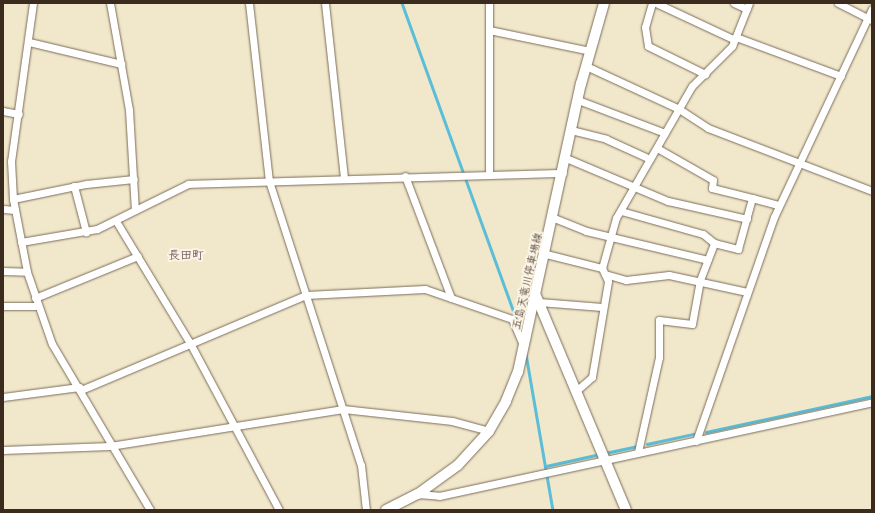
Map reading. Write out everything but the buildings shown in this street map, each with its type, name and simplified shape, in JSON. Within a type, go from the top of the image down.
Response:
[{"type":"main road","name":"五島天竜川停車場線","points":[[387,510],[418,494],[458,465],[489,431],[506,401],[538,299],[571,130],[586,66],[604,3]]},
{"type":"main road","points":[[538,299],[626,510]]},
{"type":"street","points":[[33,3],[19,114],[11,161],[13,199],[27,272],[52,344],[80,389],[110,446],[150,510]]},
{"type":"street","points":[[110,3],[129,110],[135,210]]},
{"type":"street","points":[[249,3],[269,181],[361,465],[366,510]]},
{"type":"street","points":[[325,3],[344,178]]},
{"type":"street","points":[[489,3],[489,174]]},
{"type":"street","points":[[652,3],[645,27],[648,46],[705,74]]},
{"type":"street","points":[[656,3],[674,6],[736,38],[841,76]]},
{"type":"street","points":[[576,391],[592,377],[602,307],[608,281],[604,271],[610,237],[621,210],[692,86],[722,60],[736,38],[748,6],[734,3]]},
{"type":"street","points":[[838,3],[870,19]]},
{"type":"street","points":[[696,441],[747,292],[779,205],[870,19],[872,9]]},
{"type":"street","points":[[489,30],[590,51]]},
{"type":"street","points":[[29,42],[121,64]]},
{"type":"street","points":[[586,66],[679,109],[708,128],[798,165],[872,191]]},
{"type":"street","points":[[578,100],[665,133]]},
{"type":"street","points":[[3,111],[19,114]]},
{"type":"street","points":[[571,130],[606,139],[650,159]]},
{"type":"street","points":[[657,148],[713,180],[712,188],[779,205]]},
{"type":"street","points":[[566,158],[668,201],[747,219]]},
{"type":"street","points":[[21,242],[86,232],[116,221],[188,184],[405,176],[563,173]]},
{"type":"street","points":[[405,176],[451,298]]},
{"type":"street","points":[[13,199],[74,186],[134,179]]},
{"type":"street","points":[[74,186],[86,232]]},
{"type":"street","points":[[621,210],[703,234],[714,243],[738,249],[752,198]]},
{"type":"street","points":[[3,209],[15,210]]},
{"type":"street","points":[[554,218],[610,237],[708,260]]},
{"type":"street","points":[[116,221],[191,345],[236,425],[279,510]]},
{"type":"street","points":[[638,452],[659,357],[659,320],[692,324],[700,280],[714,243]]},
{"type":"street","points":[[546,254],[604,271],[626,280],[669,275],[700,280],[747,292]]},
{"type":"street","points":[[35,298],[138,256]]},
{"type":"street","points":[[3,272],[27,272]]},
{"type":"street","points":[[3,397],[80,389],[191,345],[306,295],[425,289],[512,319],[525,344]]},
{"type":"street","points":[[538,299],[602,307]]},
{"type":"street","points":[[3,306],[38,306]]},
{"type":"street","points":[[418,494],[439,496],[872,402]]},
{"type":"street","points":[[3,450],[110,446],[343,409],[452,421],[489,431]]},
{"type":"waterway","points":[[402,3],[521,332]]},
{"type":"waterway","points":[[526,354],[553,510]]},
{"type":"waterway","points":[[706,432],[872,396]]},
{"type":"waterway","points":[[647,444],[693,434]]},
{"type":"waterway","points":[[605,453],[637,446]]},
{"type":"waterway","points":[[546,466],[600,454]]},
{"type":"district","name":"長田町","points":[[186,255]]}]
